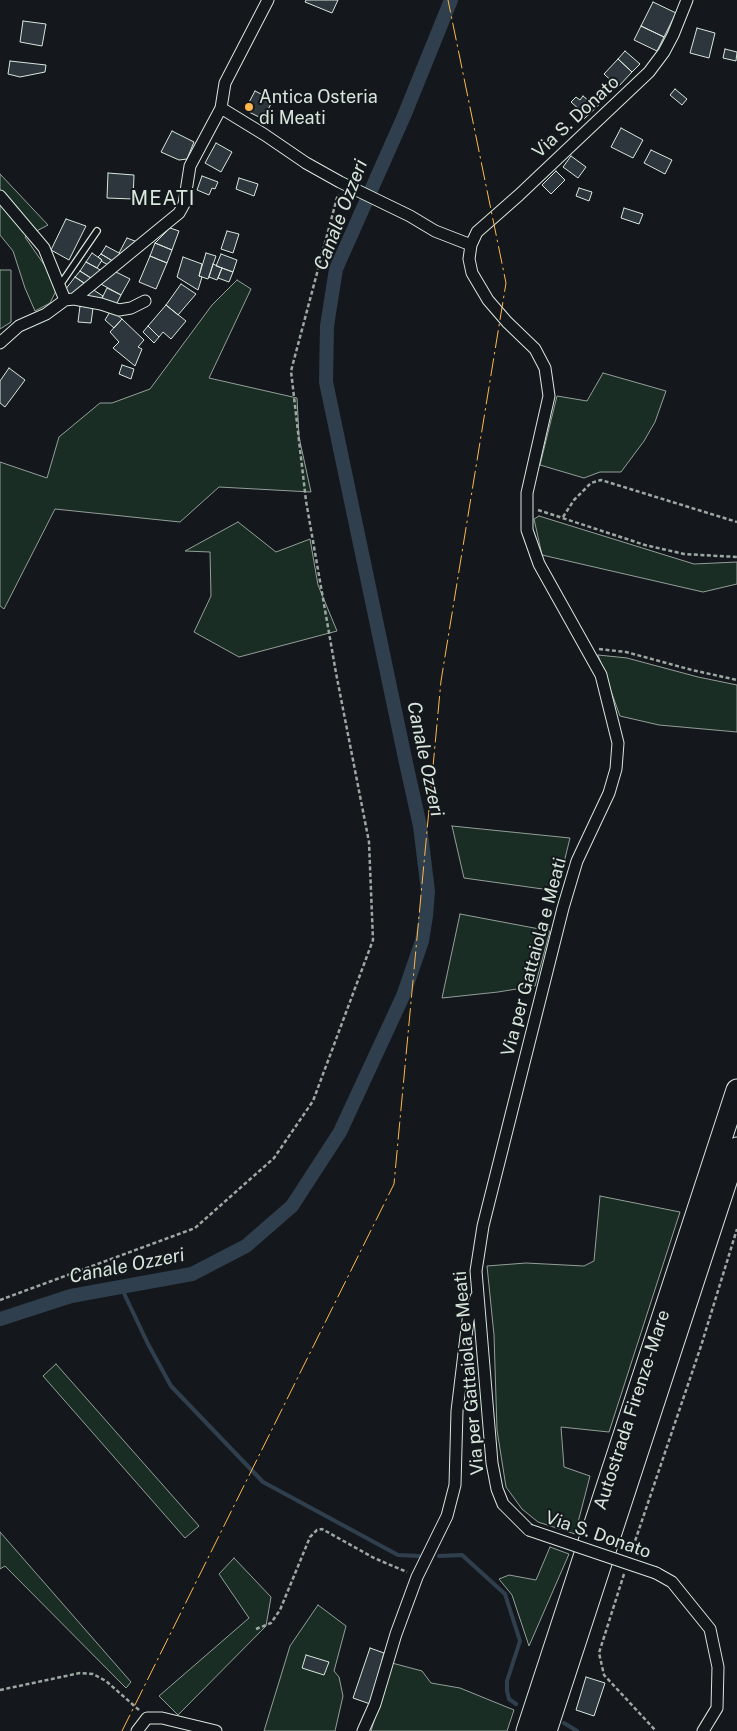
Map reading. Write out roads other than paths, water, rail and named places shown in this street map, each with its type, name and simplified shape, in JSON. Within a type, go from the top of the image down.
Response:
[{"type":"highway","name":"Autostrada Firenze-Mare","points":[[527,1731],[737,1090]]},
{"type":"highway","name":"Autostrada Firenze-Mare","points":[[546,1731],[737,1148]]},
{"type":"street","points":[[0,343],[19,326],[46,314],[70,300],[179,213],[184,204],[190,166],[221,108],[225,83],[268,0]]},
{"type":"street","name":"Via S. Donato","points":[[471,245],[477,232],[519,195],[649,72],[664,52],[673,35],[687,0]]},
{"type":"street","points":[[221,108],[306,163],[340,182],[410,216],[435,231],[471,245]]},
{"type":"street","points":[[0,196],[44,248],[59,286],[70,300],[101,304],[119,310],[131,308],[145,301]]},
{"type":"street","name":"Via per Gattaiola e Meati","points":[[471,245],[469,259],[472,274],[488,300],[507,322],[535,348],[545,368],[549,396],[527,493],[527,530],[538,564],[601,675],[618,743],[616,769],[609,793],[577,861],[562,908],[482,1226],[476,1270],[492,1463],[497,1489],[503,1504],[529,1530]]},
{"type":"street","points":[[363,1731],[375,1704],[396,1634],[417,1577],[447,1516],[455,1485],[458,1411],[468,1320],[478,1291]]},
{"type":"street","name":"Via S. Donato","points":[[529,1530],[656,1573],[672,1582],[710,1629],[718,1666],[717,1708],[703,1731]]},
{"type":"street","points":[[138,1731],[147,1718],[162,1718],[216,1731]]},
{"type":"lane","points":[[59,286],[97,231]]},
{"type":"waterway","name":"Canale Ozzeri","points":[[0,1319],[71,1296],[192,1274],[246,1246],[292,1206],[340,1132],[403,996],[422,941],[428,891],[420,826],[326,382],[327,326],[336,269],[404,116],[451,0]]},
{"type":"waterway","points":[[121,1287],[148,1344],[171,1386],[263,1482],[398,1555],[419,1556]]},
{"type":"waterway","points":[[439,1556],[462,1555],[505,1594],[520,1641],[507,1681],[509,1699],[516,1704]]},
{"type":"waterway","points":[[564,1723],[577,1731]]},
{"type":"place","name":"Antica Osteria di Meati","points":[[249,107]]},
{"type":"district","name":"MEATI","points":[[163,199]]}]
